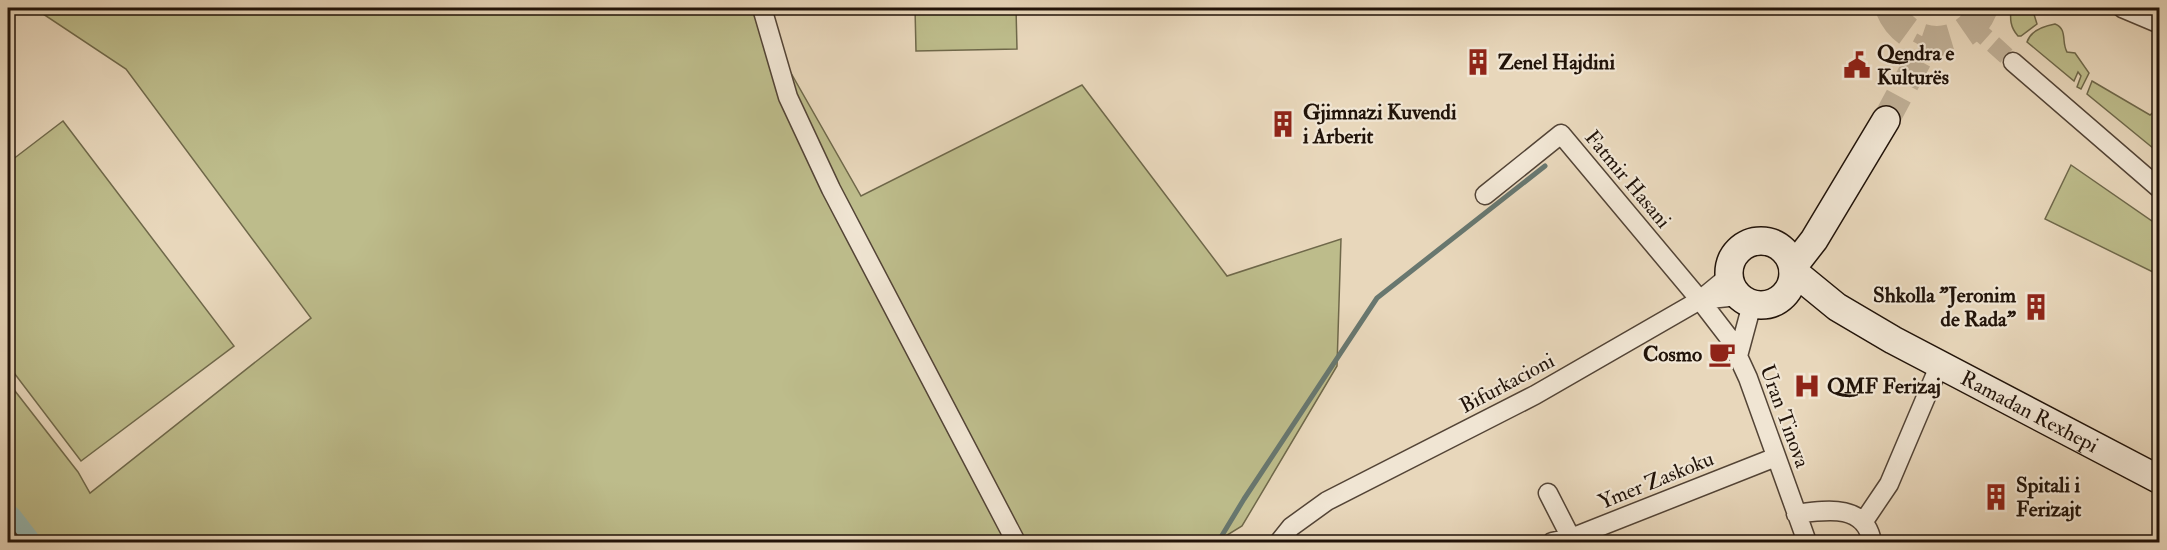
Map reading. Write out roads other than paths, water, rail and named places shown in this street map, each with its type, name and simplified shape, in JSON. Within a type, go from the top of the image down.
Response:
[{"type":"street","points":[[762,8],[788,97],[826,178],[1016,543]]},
{"type":"street","points":[[2122,8],[2160,24]]},
{"type":"street","points":[[2013,62],[2160,189]]},
{"type":"street","points":[[1788,261],[1824,220],[1886,120]]},
{"type":"street","name":"Fatmir Hasani","points":[[1485,195],[1561,134],[1700,300]]},
{"type":"street","points":[[1740,292],[1728,269],[1733,255],[1750,242],[1765,240],[1788,261],[1791,285],[1783,296]]},
{"type":"street","name":"Ramadan Rexhepi","points":[[1788,261],[1837,307],[1893,340],[2160,480]]},
{"type":"street","name":"Bifurkacioni","points":[[1280,543],[1292,526],[1327,501],[1534,395],[1700,300],[1740,292]]},
{"type":"street","name":"Ramadan Rexhepi","points":[[1740,292],[1772,303],[1783,296],[1837,307]]},
{"type":"street","name":"Uran Tinova","points":[[1740,292],[1738,356],[1807,543]]},
{"type":"street","points":[[1700,300],[1730,339],[1738,356]]},
{"type":"street","points":[[1864,521],[1889,484],[1940,364]]},
{"type":"street","name":"Ymer Zaskoku","points":[[1552,543],[1571,538],[1776,457]]},
{"type":"street","points":[[1548,493],[1571,538]]},
{"type":"street","points":[[1796,514],[1823,510],[1849,514],[1864,521],[1870,531],[1872,543]]},
{"type":"street","points":[[8,539],[10,543]]},
{"type":"waterway","points":[[1218,542],[1377,298],[1545,166]]},
{"type":"waterway","points":[[8,520],[25,542]]},
{"type":"tunnel","points":[[1890,8],[1898,22],[1910,33],[1923,39],[1937,41],[1951,39],[1964,33],[1975,22],[1983,8]]},
{"type":"tunnel","points":[[1973,26],[2013,62]]},
{"type":"tunnel","points":[[1886,120],[1929,40]]},
{"type":"place","name":"Zenel Hajdini","points":[[1478,62]]},
{"type":"place","name":"Qendra e Kulturës","points":[[1857,65]]},
{"type":"place","name":"Gjimnazi Kuvendi i Arberit","points":[[1283,124]]},
{"type":"place","name":"Shkolla \"Jeronim de Rada\"","points":[[2036,307]]},
{"type":"place","name":"Cosmo","points":[[1722,354]]},
{"type":"place","name":"QMF Ferizaj","points":[[1807,386]]},
{"type":"place","name":"Spitali i Ferizajt","points":[[1996,497]]}]
